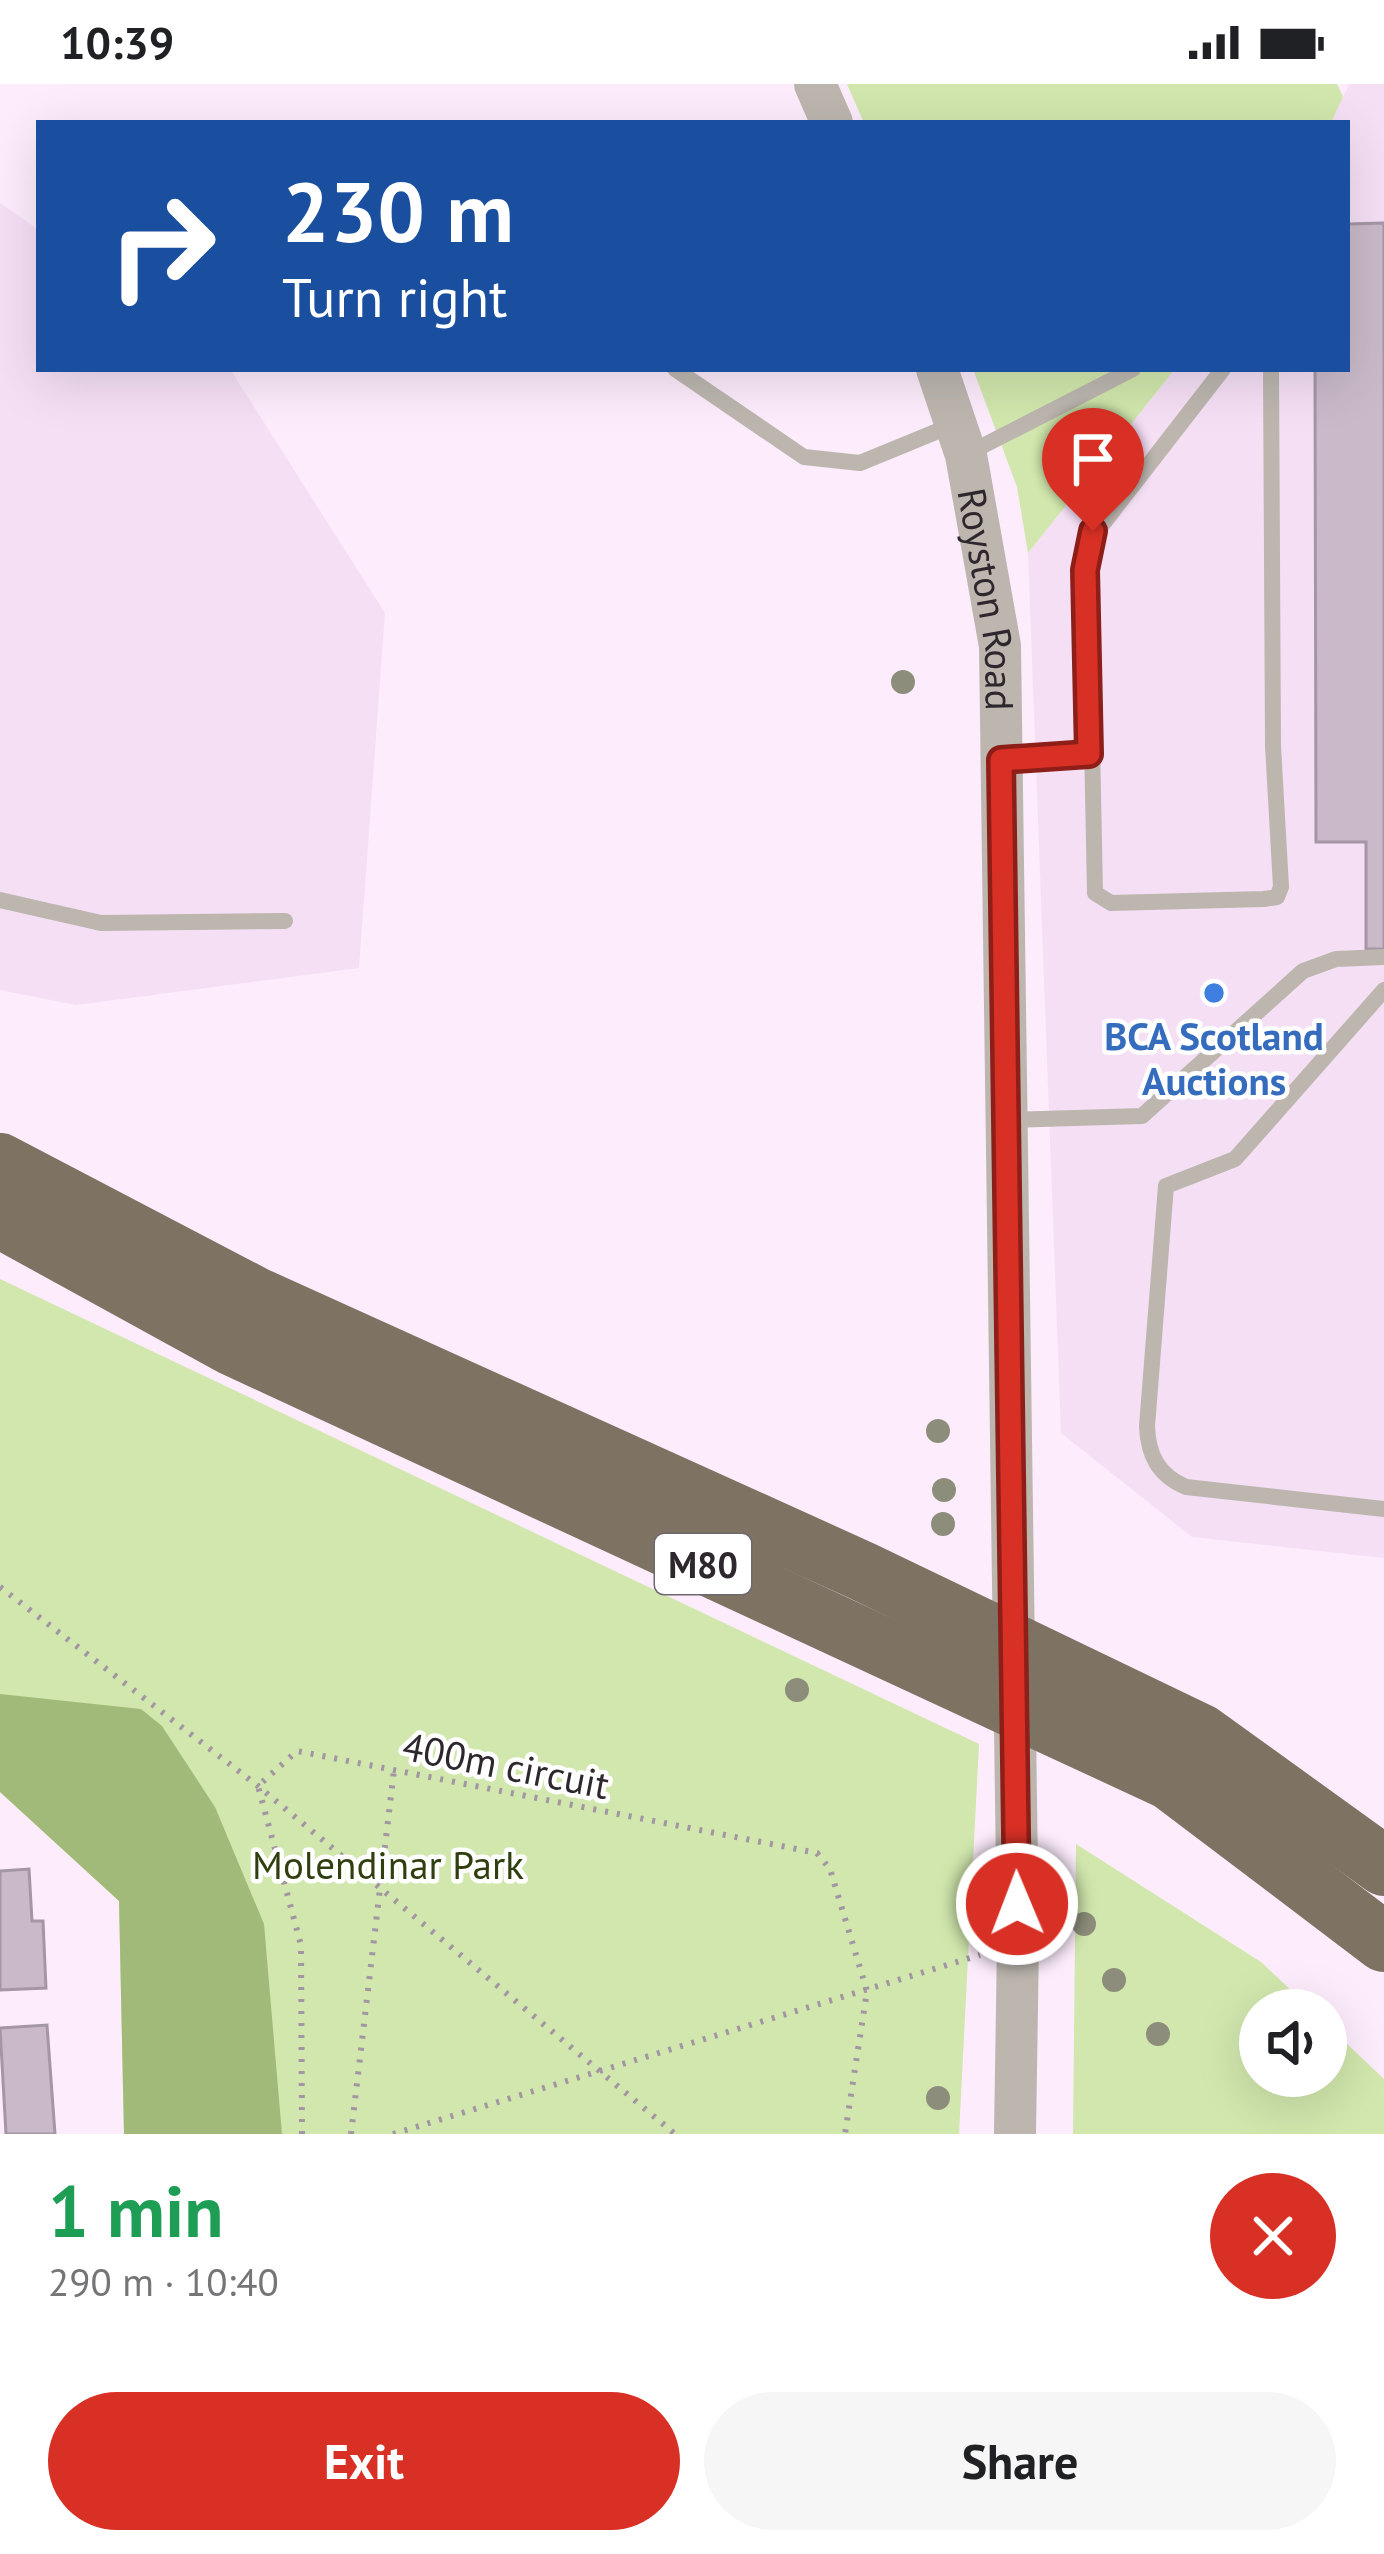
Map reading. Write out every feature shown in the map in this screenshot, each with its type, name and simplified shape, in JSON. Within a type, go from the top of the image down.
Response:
[{"type":"highway","name":"M80","points":[[0,1163],[256,1297],[862,1571],[1201,1734],[1384,1866]]},
{"type":"highway","name":"M80","points":[[0,1218],[231,1346],[1169,1780],[1384,1942]]},
{"type":"street","points":[[815,84],[831,120]]},
{"type":"street","name":"Royston Road","points":[[938,372],[961,439],[1000,646],[1018,1943],[1015,2134]]},
{"type":"lane","points":[[679,372],[804,457],[860,463],[961,439],[1126,372]]},
{"type":"lane","points":[[1220,372],[1088,542],[1095,893],[1111,903],[1277,897],[1281,887],[1274,746],[1271,372]]},
{"type":"lane","points":[[1001,760],[1089,754]]},
{"type":"lane","points":[[0,900],[101,923],[285,921]]},
{"type":"lane","points":[[1007,1120],[1142,1116],[1304,971],[1336,959],[1384,957]]},
{"type":"lane","points":[[1384,989],[1235,1159],[1166,1186],[1147,1426],[1153,1460],[1172,1481],[1186,1487],[1384,1509]]},
{"type":"path","points":[[0,1587],[258,1786],[675,2134]]},
{"type":"path","name":"400m circuit","points":[[258,1786],[297,1751],[817,1853],[830,1870],[867,1991],[845,2134]]},
{"type":"path","points":[[351,2134],[394,1770]]},
{"type":"path","points":[[258,1786],[301,1946],[302,2134]]},
{"type":"path","points":[[393,2134],[1018,1943]]},
{"type":"shaded area","name":"BCA Scotland Auctions","points":[[1349,84],[1384,84],[1384,1558],[1192,1537],[1061,1433],[1028,553],[1173,372],[1350,372],[1350,120],[1332,120]]},
{"type":"shaded area","points":[[0,203],[36,228],[36,372],[232,372],[385,613],[359,968],[76,1005],[0,990]]},
{"type":"green space","points":[[847,84],[1337,84],[1343,97],[1332,120],[863,120]]},
{"type":"green space","points":[[974,372],[1173,372],[1028,553],[1017,487]]},
{"type":"green space","name":"Molendinar Park","points":[[0,1279],[979,1744],[959,2134],[124,2134],[119,1901],[0,1792]]},
{"type":"green space","points":[[0,1694],[141,1709],[162,1726],[215,1807],[264,1924],[282,2134],[124,2134],[119,1901],[0,1792]]},
{"type":"green space","points":[[1076,1844],[1261,1962],[1290,1989],[1239,1989],[1239,2097],[1347,2097],[1347,2044],[1384,2079],[1384,2134],[1073,2134]]},
{"type":"building","points":[[1384,223],[1384,949],[1366,949],[1366,842],[1316,842],[1315,372],[1350,372],[1350,224]]},
{"type":"building","points":[[29,1869],[32,1921],[43,1921],[46,1988],[0,1990],[0,1871]]},
{"type":"building","points":[[47,2025],[55,2134],[6,2134],[0,2028]]},
{"type":"place","name":"BCA Scotland Auctions","points":[[1214,993]]},
{"type":"route","points":[[1017,1904],[1001,760],[1089,754],[1085,570],[1093,531]]}]
